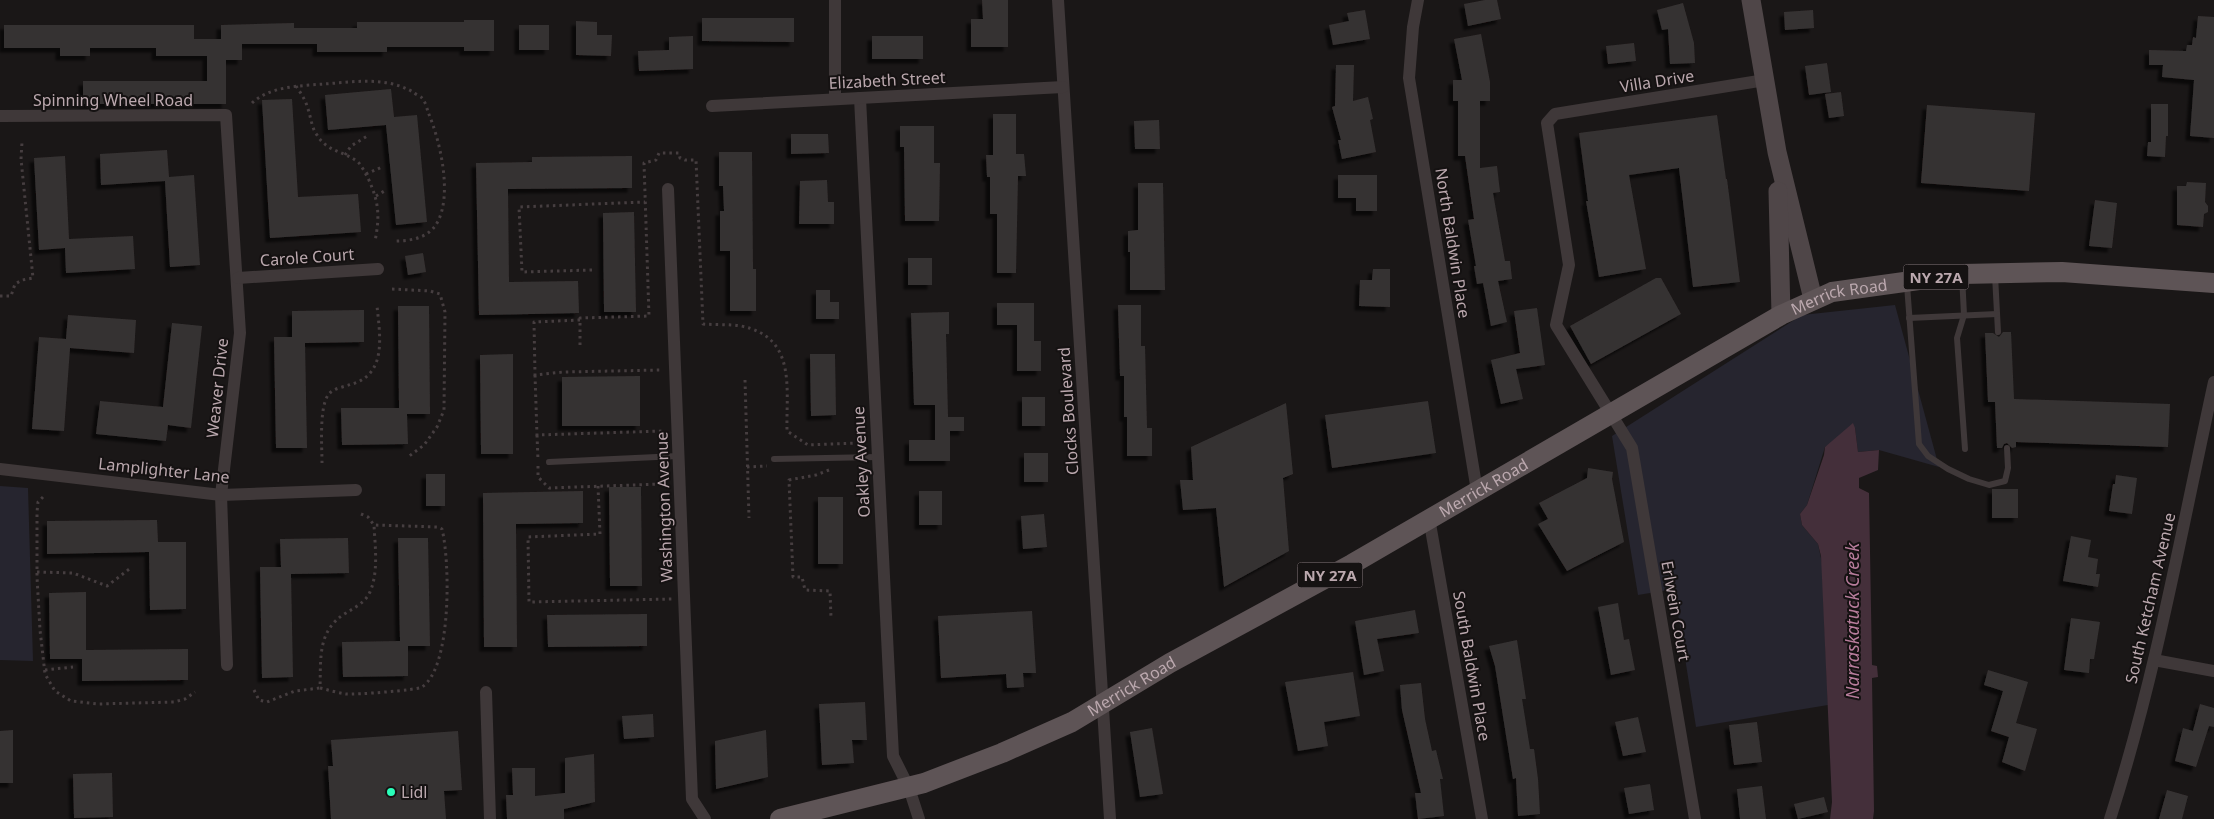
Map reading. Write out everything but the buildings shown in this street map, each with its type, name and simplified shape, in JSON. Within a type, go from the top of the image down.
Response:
[{"type":"main road","points":[[1751,0],[1777,152],[1813,299]]},
{"type":"main road","points":[[1777,152],[1781,315]]},
{"type":"main road","name":"Merrick Road","points":[[780,819],[909,788],[1002,754],[1072,722],[1170,663],[1352,564],[1781,315],[1813,299],[1832,292],[1962,274],[2062,272],[2214,283]]},
{"type":"street","points":[[835,0],[835,99]]},
{"type":"street","name":"Clocks Boulevard","points":[[1058,0],[1110,819]]},
{"type":"street","name":"North Baldwin Place","points":[[1418,0],[1413,27],[1410,78],[1477,492]]},
{"type":"street","name":"Villa Drive","points":[[1610,415],[1556,325],[1568,265],[1551,118],[1765,80]]},
{"type":"street","name":"Elizabeth Street","points":[[712,106],[1063,87]]},
{"type":"street","name":"Oakley Avenue","points":[[860,98],[893,756],[909,788],[919,819]]},
{"type":"street","name":"Spinning Wheel Road","points":[[0,116],[226,116]]},
{"type":"street","name":"Weaver Drive","points":[[226,116],[238,278],[240,333],[221,495],[227,664]]},
{"type":"street","name":"Washington Avenue","points":[[668,190],[692,799],[705,819]]},
{"type":"street","name":"Carole Court","points":[[238,278],[378,269]]},
{"type":"street","name":"South Ketcham Avenue","points":[[2110,819],[2128,765],[2154,660],[2214,382]]},
{"type":"street","name":"Erlwein Court","points":[[1610,415],[1632,448],[1694,819]]},
{"type":"street","name":"Lamplighter Lane","points":[[0,469],[221,495],[356,490]]},
{"type":"street","name":"South Baldwin Place","points":[[1429,518],[1482,819]]},
{"type":"street","points":[[2154,660],[2214,672]]},
{"type":"street","points":[[486,692],[490,819]]},
{"type":"lane","points":[[1962,274],[1964,315],[1957,338],[1966,449]]},
{"type":"lane","points":[[1995,274],[1998,332]]},
{"type":"lane","points":[[1906,281],[1919,444],[1928,456],[1948,469],[1989,485],[2005,481],[2008,468],[2007,448]]},
{"type":"lane","points":[[1909,318],[1997,314]]},
{"type":"lane","points":[[549,462],[678,456]]},
{"type":"lane","points":[[774,463],[877,457]]},
{"type":"path","points":[[252,103],[261,94],[296,86],[373,80],[397,84],[422,98],[434,126],[441,153],[443,204],[436,224],[420,238],[411,241],[394,241]]},
{"type":"path","points":[[296,86],[307,106],[316,135],[331,150],[359,163],[366,174],[376,196],[378,227],[375,241]]},
{"type":"path","points":[[345,155],[351,146],[369,135]]},
{"type":"path","points":[[0,296],[12,296],[15,284],[22,280],[33,278],[22,168],[22,142]]},
{"type":"path","points":[[661,484],[549,488],[542,483],[538,477],[534,322],[580,320],[580,318],[649,316],[645,161],[656,160],[659,153],[679,153],[680,158],[696,160],[703,324],[747,328],[768,338],[780,350],[786,370],[787,430],[808,445],[857,443],[862,437],[876,436]]},
{"type":"path","points":[[366,174],[382,167]]},
{"type":"path","points":[[376,196],[386,190]]},
{"type":"path","points":[[592,270],[522,272],[519,207],[645,202]]},
{"type":"path","points":[[392,289],[430,291],[440,294],[445,312],[444,410],[437,427],[424,445],[408,457]]},
{"type":"path","points":[[322,464],[323,407],[328,395],[336,389],[370,376],[375,367],[379,351],[377,306]]},
{"type":"path","points":[[580,320],[580,344]]},
{"type":"path","points":[[535,375],[563,372],[662,370]]},
{"type":"path","points":[[745,380],[749,518]]},
{"type":"path","points":[[537,435],[663,431]]},
{"type":"path","points":[[747,467],[774,463]]},
{"type":"path","points":[[831,618],[830,591],[805,590],[802,577],[793,577],[789,480],[816,475],[829,470],[838,470]]},
{"type":"path","points":[[598,486],[600,534],[528,537],[529,602],[684,599]]},
{"type":"path","points":[[42,497],[38,502],[36,572],[45,670],[55,691],[70,701],[98,704],[174,702],[185,699],[196,692]]},
{"type":"path","points":[[320,688],[321,649],[325,634],[331,624],[360,605],[369,594],[376,555],[374,525],[368,516],[361,514]]},
{"type":"path","points":[[254,690],[259,700],[267,702],[295,691],[320,688],[347,694],[407,691],[421,688],[429,680],[443,646],[446,614],[446,568],[442,529],[438,527],[374,525]]},
{"type":"path","points":[[36,572],[73,573],[107,586],[132,567]]},
{"type":"path","points":[[45,670],[73,667]]},
{"type":"shaded area","points":[[1895,305],[1939,467],[1879,450],[1858,452],[1855,428],[1825,447],[1807,505],[1800,514],[1802,525],[1818,544],[1822,563],[1828,705],[1696,727],[1674,589],[1638,595],[1612,436],[1802,315]]},
{"type":"shaded area","points":[[0,486],[28,488],[33,661],[0,660]]},
{"type":"water","name":"Narraskatuck Creek","points":[[1853,423],[1858,452],[1879,450],[1878,470],[1859,478],[1859,488],[1869,493],[1872,665],[1877,666],[1878,677],[1872,678],[1874,811],[1873,819],[1830,819],[1832,802],[1821,556],[1818,544],[1802,525],[1800,514],[1807,505],[1825,447]]},
{"type":"place","name":"Lidl","points":[[391,792]]}]
